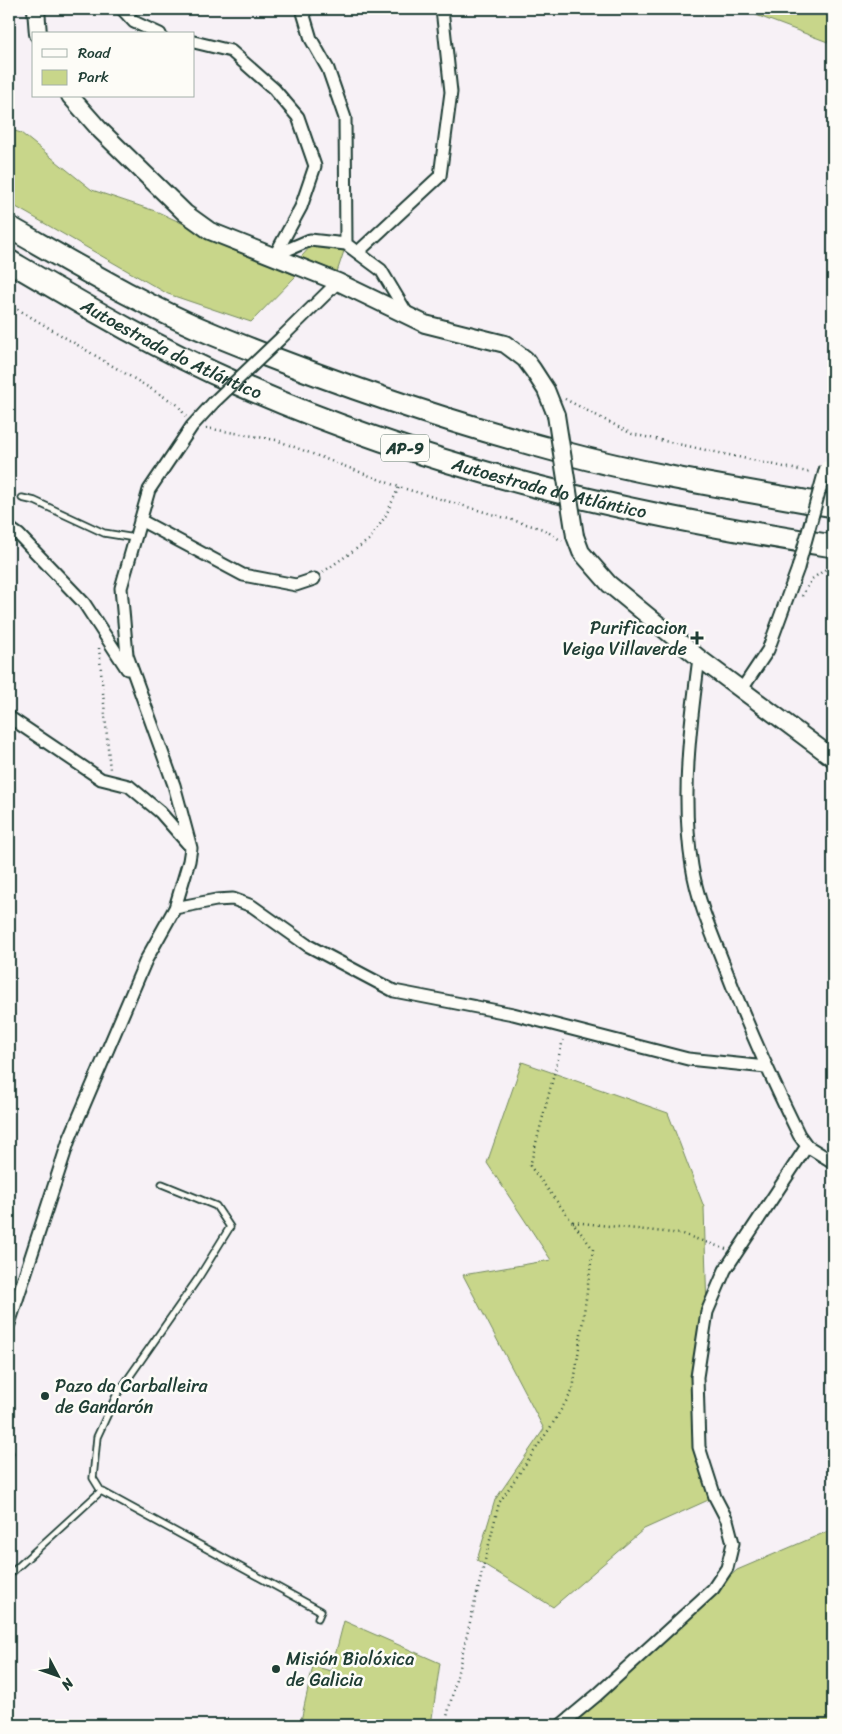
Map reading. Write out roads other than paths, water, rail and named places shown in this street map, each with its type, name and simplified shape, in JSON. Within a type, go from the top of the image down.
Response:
[{"type":"highway","name":"Autoestrada do Atlántico","points":[[9,227],[103,280],[214,334],[386,400],[562,453],[680,480],[833,506]]},
{"type":"highway","name":"Autoestrada do Atlántico","points":[[9,261],[132,333],[238,384],[348,429],[462,468],[638,512],[833,546]]},
{"type":"street","points":[[36,9],[38,32]]},
{"type":"street","points":[[122,9],[134,22],[156,32]]},
{"type":"street","points":[[302,9],[311,39],[328,69],[345,118],[346,244]]},
{"type":"street","points":[[358,252],[440,176],[451,92],[442,9]]},
{"type":"street","points":[[195,42],[231,51],[274,89],[298,117],[315,166],[301,207],[275,255]]},
{"type":"street","points":[[72,98],[124,154],[194,222],[210,231],[275,255],[338,282],[410,318],[440,329],[505,344],[525,360],[546,390],[556,415],[575,536],[581,552],[609,584],[699,658],[833,758]]},
{"type":"street","points":[[275,255],[310,240],[346,244],[381,270],[410,318]]},
{"type":"street","points":[[9,1324],[69,1140],[146,960],[175,908],[191,848],[174,785],[127,655],[121,588],[148,490],[192,426],[213,403],[338,282]]},
{"type":"street","points":[[742,689],[768,650],[798,568],[826,467]]},
{"type":"street","points":[[140,520],[243,574],[296,585],[314,579]]},
{"type":"street","points":[[9,528],[19,535],[84,603],[139,687]]},
{"type":"street","points":[[699,658],[689,734],[688,811],[692,865],[699,900],[740,1009],[799,1134],[807,1146],[833,1162]]},
{"type":"street","points":[[9,717],[102,779],[129,786],[160,812],[191,848]]},
{"type":"street","points":[[175,908],[233,899],[252,906],[307,945],[394,991],[495,1010],[688,1059],[766,1067]]},
{"type":"street","points":[[561,1725],[597,1695],[713,1589],[727,1568],[733,1543],[727,1520],[715,1497],[699,1447],[697,1378],[707,1312],[725,1270],[807,1146]]},
{"type":"lane","points":[[22,498],[104,533],[135,538]]},
{"type":"lane","points":[[162,1184],[216,1206],[230,1228],[199,1277],[116,1396],[97,1437],[93,1478],[100,1491],[321,1611],[318,1618]]},
{"type":"lane","points":[[9,1575],[100,1491]]},
{"type":"place","name":"Purificacion Veiga Villaverde","points":[[697,638]]},
{"type":"place","name":"Pazo da Carballeira de Gandarón","points":[[45,1396]]},
{"type":"place","name":"Misión Biolóxica de Galicia","points":[[276,1669]]}]
